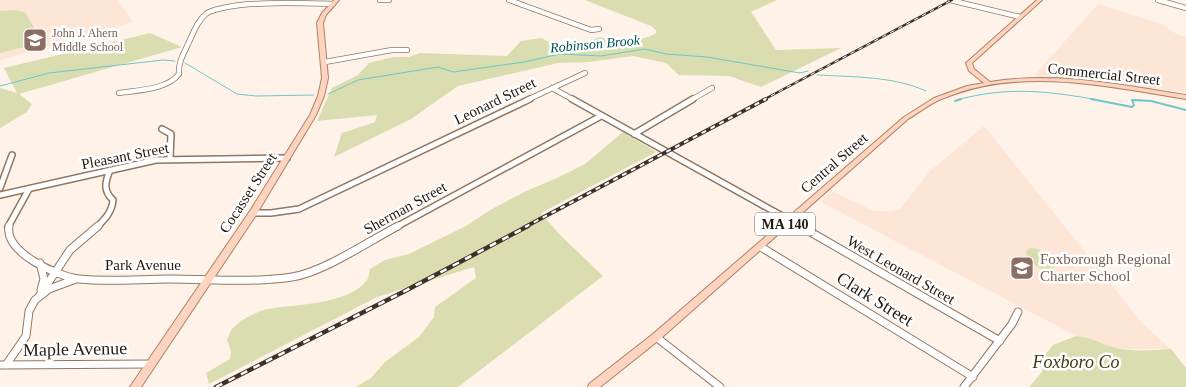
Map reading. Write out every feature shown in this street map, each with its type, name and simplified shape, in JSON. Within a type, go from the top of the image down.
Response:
[{"type":"main road","points":[[989,84],[970,69],[969,63],[1040,0]]},
{"type":"main road","name":"Cocasset Street","points":[[135,387],[253,213],[309,122],[321,96],[325,78],[320,23],[335,2]]},
{"type":"main road","name":"Commercial Street","points":[[989,84],[1034,80],[1075,82],[1186,96]]},
{"type":"main road","name":"Central Street","points":[[593,387],[656,337],[919,108],[949,93],[989,84]]},
{"type":"street","points":[[380,0],[390,0]]},
{"type":"street","points":[[509,0],[591,30],[599,29]]},
{"type":"street","points":[[950,0],[1020,17]]},
{"type":"street","points":[[1158,0],[1186,8]]},
{"type":"street","points":[[119,93],[159,86],[176,77],[179,74],[178,65],[198,22],[206,14],[217,8],[250,1],[335,2]]},
{"type":"street","points":[[325,62],[392,50],[407,50]]},
{"type":"street","points":[[552,88],[585,73]]},
{"type":"street","name":"Leonard Street","points":[[253,213],[271,214],[299,209],[552,88],[790,220]]},
{"type":"street","points":[[634,134],[712,88]]},
{"type":"street","name":"Sherman Street","points":[[208,280],[293,277],[312,271],[601,116]]},
{"type":"street","points":[[162,129],[171,134],[170,158]]},
{"type":"street","points":[[0,188],[12,155]]},
{"type":"street","name":"Pleasant Street","points":[[0,196],[170,158],[287,158]]},
{"type":"street","points":[[3,365],[26,336],[31,305],[57,272],[58,266],[68,252],[105,218],[112,209],[112,200],[105,187],[110,170]]},
{"type":"street","name":"Park Avenue","points":[[29,189],[7,232],[9,241],[15,248],[57,272],[78,278],[208,280]]},
{"type":"street","name":"West Leonard Street","points":[[790,220],[1000,341]]},
{"type":"street","name":"Clark Street","points":[[761,246],[973,377]]},
{"type":"street","points":[[40,263],[44,278],[40,295]]},
{"type":"street","name":"Park Avenue","points":[[40,295],[57,285],[78,278]]},
{"type":"street","points":[[964,387],[1000,341],[1018,312]]},
{"type":"street","points":[[656,337],[720,387]]},
{"type":"street","name":"Maple Avenue","points":[[3,365],[151,364]]},
{"type":"shaded area","name":"John J. Ahern Middle School","points":[[0,0],[118,0],[133,22],[0,60]]},
{"type":"shaded area","points":[[1098,4],[1162,24],[1178,35],[1186,37],[1186,92],[1071,78],[1034,76]]},
{"type":"shaded area","name":"Foxborough Regional Charter School","points":[[984,126],[1143,324],[1171,349],[1119,349],[1083,336],[1076,336],[821,202],[831,191],[874,211],[900,209],[930,171]]},
{"type":"green space","points":[[585,0],[777,0],[751,12],[776,50],[841,48],[761,87],[729,76],[679,75],[666,63],[633,56],[589,62],[558,63],[458,86],[411,119],[334,157],[342,133],[375,122],[377,115],[317,121],[332,88],[358,75],[369,63],[393,57],[409,57],[420,53],[507,56],[521,41],[541,38],[565,49],[600,37],[615,41],[631,40],[649,37],[656,33],[656,30],[651,26]]},
{"type":"green space","points":[[14,10],[25,12],[39,36],[24,47],[0,53],[0,11]]},
{"type":"green space","points":[[150,33],[182,47],[19,94],[32,104],[27,112],[0,128],[0,88],[17,93],[4,68]]},
{"type":"green space","points":[[623,132],[656,152],[541,213],[560,235],[603,276],[458,387],[356,387],[371,378],[385,362],[419,337],[434,317],[435,307],[476,278],[474,267],[377,297],[209,384],[206,373],[230,359],[231,351],[227,340],[233,328],[245,318],[268,309],[321,302],[348,294],[359,288],[367,280],[370,269],[385,260],[409,254],[466,226],[492,209],[524,192],[585,164]]},
{"type":"green space","points":[[1031,248],[1040,250],[1051,257],[1054,269],[1046,270],[1037,267],[1026,253]]},
{"type":"green space","name":"Foxboro Co","points":[[1076,336],[1086,337],[1111,347],[1129,350],[1171,349],[1186,368],[1186,387],[1029,387],[1042,372],[1045,355],[1053,345]]},
{"type":"waterway","name":"Robinson Brook","points":[[328,94],[358,80],[438,67],[453,72],[524,62],[560,54],[601,56],[645,49],[666,54],[707,57],[800,73],[808,71]]},
{"type":"waterway","name":"Robinson Brook","points":[[0,86],[49,73],[163,60],[175,61]]},
{"type":"waterway","name":"Robinson Brook","points":[[185,63],[237,94],[256,96],[314,95]]},
{"type":"waterway","name":"Robinson Brook","points":[[817,75],[887,80],[900,82],[926,91]]},
{"type":"waterway","name":"Robinson Brook","points":[[960,99],[993,93],[1028,91],[1098,100]]},
{"type":"waterway","name":"Robinson Brook","points":[[955,101],[960,99]]},
{"type":"waterway","name":"Robinson Brook","points":[[1091,99],[1132,107],[1134,105],[1132,100]]},
{"type":"waterway","name":"Robinson Brook","points":[[1132,100],[1141,100]]},
{"type":"waterway","name":"Robinson Brook","points":[[1132,100],[1151,101],[1186,110]]},
{"type":"railway","points":[[763,100],[952,0]]},
{"type":"railway","points":[[525,227],[766,99]]},
{"type":"railway","points":[[216,387],[528,226]]},
{"type":"place","name":"John J. Ahern Middle School","points":[[35,40]]},
{"type":"place","name":"Foxborough Regional Charter School","points":[[1022,268]]}]
